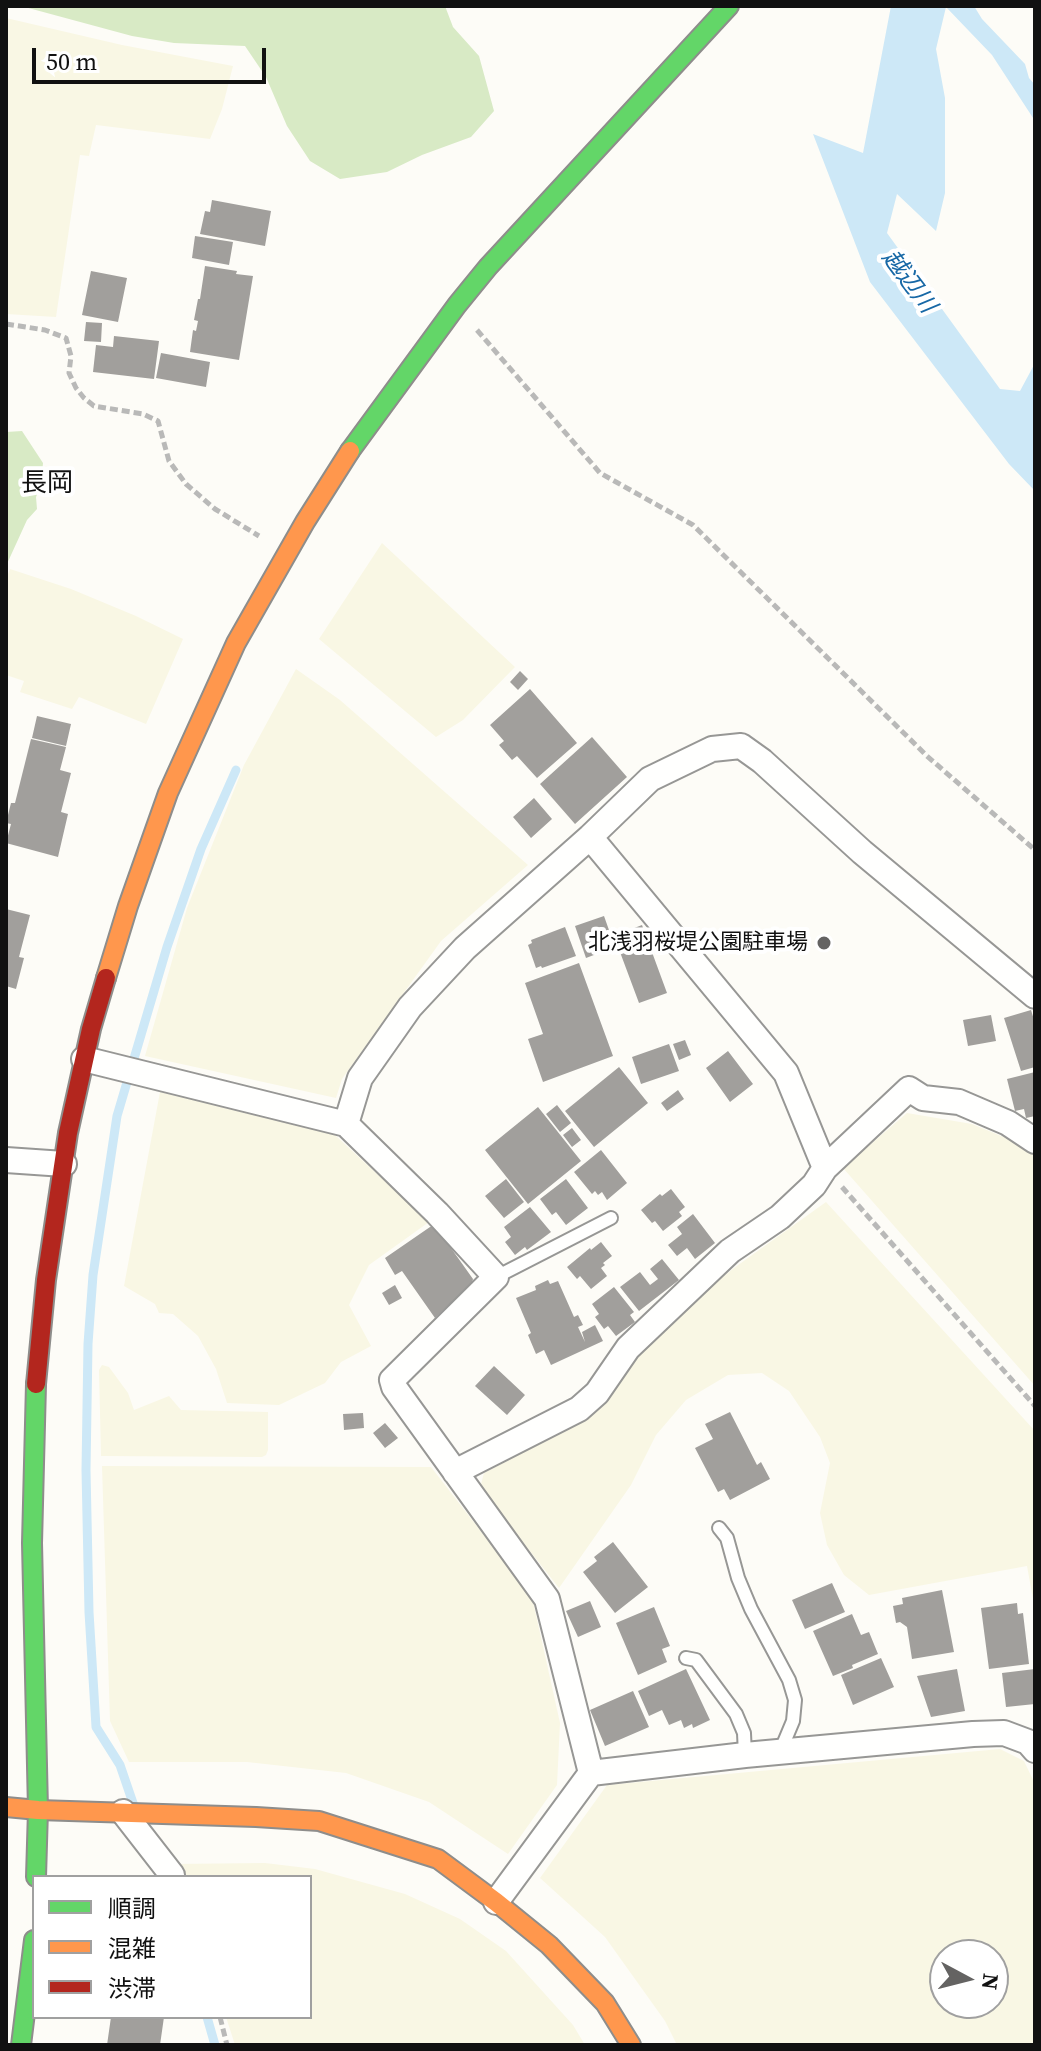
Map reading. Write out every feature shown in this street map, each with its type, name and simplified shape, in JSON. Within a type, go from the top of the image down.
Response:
[{"type":"street","points":[[36,1875],[38,1810],[32,1543],[35,1398],[46,1280],[64,1164],[91,1029],[128,906],[168,793],[236,643],[305,522],[358,438],[488,267],[729,6]]},
{"type":"street","points":[[346,1124],[360,1078],[410,1007],[465,948],[650,779],[712,749],[741,746],[762,761],[874,862],[1035,996]]},
{"type":"street","points":[[590,837],[786,1073],[825,1168]]},
{"type":"street","points":[[84,1059],[346,1124],[437,1213],[496,1277],[392,1380],[394,1387],[547,1599],[591,1773]]},
{"type":"street","points":[[455,1472],[579,1409],[597,1393],[628,1348],[730,1251],[780,1217],[814,1185],[825,1168],[909,1089],[923,1098],[959,1102],[1008,1123],[1035,1141]]},
{"type":"street","points":[[6,1160],[64,1164]]},
{"type":"street","points":[[496,1902],[591,1773],[973,1734],[1004,1733],[1033,1742]]},
{"type":"street","points":[[6,1807],[319,1821],[438,1859],[549,1945],[605,2003],[631,2045]]},
{"type":"street","points":[[123,1812],[172,1875]]},
{"type":"street","points":[[21,2045],[32,1956]]},
{"type":"lane","points":[[496,1277],[611,1218]]},
{"type":"lane","points":[[719,1528],[727,1538],[751,1609],[789,1680],[795,1700],[793,1721],[780,1752]]},
{"type":"lane","points":[[686,1658],[696,1660],[736,1714],[744,1733],[745,1755]]},
{"type":"path","points":[[457,305],[600,473],[693,525],[927,756],[1035,850]]},
{"type":"path","points":[[6,324],[45,330],[66,338],[71,356],[69,373],[84,398],[94,406],[143,414],[158,421],[169,461],[186,484],[215,509],[287,554]]},
{"type":"path","points":[[825,1168],[1035,1406]]},
{"type":"path","points":[[220,2019],[227,2045]]},
{"type":"shaded area","points":[[6,18],[122,45],[233,66],[222,109],[210,139],[96,125],[89,156],[80,155],[56,317],[6,314]]},
{"type":"shaded area","points":[[382,543],[515,667],[463,720],[436,737],[319,639]]},
{"type":"shaded area","points":[[10,569],[71,589],[183,639],[146,724],[79,697],[72,709],[20,692],[24,681],[6,675],[6,579]]},
{"type":"shaded area","points":[[296,669],[340,700],[528,865],[441,941],[342,1079],[336,1098],[145,1056],[187,908],[244,765]]},
{"type":"shaded area","points":[[160,1092],[335,1135],[429,1222],[369,1265],[349,1305],[371,1346],[341,1362],[325,1383],[279,1405],[227,1403],[216,1369],[198,1336],[173,1314],[159,1313],[155,1304],[124,1286]]},
{"type":"shaded area","points":[[907,1113],[972,1124],[1016,1142],[1035,1154],[1035,1386],[843,1168]]},
{"type":"shaded area","points":[[826,1202],[1035,1431],[1035,1610],[1027,1566],[869,1595],[844,1575],[827,1545],[820,1513],[830,1463],[820,1437],[789,1391],[762,1373],[728,1375],[686,1400],[656,1435],[631,1485],[559,1588],[480,1488],[484,1473],[593,1415],[633,1362],[695,1299]]},
{"type":"shaded area","points":[[102,1365],[109,1367],[128,1393],[134,1410],[169,1396],[181,1410],[268,1412],[266,1455],[101,1456],[99,1370]]},
{"type":"shaded area","points":[[102,1466],[431,1467],[532,1597],[560,1723],[557,1785],[508,1854],[429,1802],[346,1773],[247,1762],[129,1762],[110,1721]]},
{"type":"shaded area","points":[[1000,1749],[1024,1761],[1035,1784],[1035,2045],[677,2045],[665,2021],[605,1937],[540,1878],[607,1785]]},
{"type":"shaded area","points":[[265,1863],[315,1869],[405,1894],[460,1919],[506,1951],[573,2025],[585,2045],[235,2045],[227,2019],[312,2019],[312,1875],[177,1875],[171,1864]]},
{"type":"green space","points":[[21,6],[445,6],[453,27],[479,56],[494,111],[471,137],[387,172],[340,179],[310,161],[287,126],[266,77],[245,46],[174,43],[132,36]]},
{"type":"green space","points":[[22,431],[43,463],[41,485],[36,497],[37,509],[27,520],[6,566],[6,432]]},
{"type":"water","name":"越辺川","points":[[891,6],[974,6],[982,19],[1025,64],[1029,78],[1035,85],[1035,121],[992,55],[946,7],[936,49],[945,98],[945,193],[936,231],[897,194],[887,233],[1000,389],[1020,391],[1035,363],[1035,491],[1009,464],[870,282],[813,134],[863,153]]},
{"type":"building","points":[[212,200],[271,211],[265,246],[200,234],[205,211],[210,212]]},
{"type":"building","points":[[195,236],[233,242],[229,265],[192,258]]},
{"type":"building","points":[[205,266],[253,276],[239,360],[190,352],[193,330],[196,331],[198,321],[194,320]]},
{"type":"building","points":[[91,271],[127,278],[118,322],[82,315]]},
{"type":"building","points":[[86,322],[102,323],[101,342],[84,341]]},
{"type":"building","points":[[114,336],[159,341],[154,379],[93,372],[96,345],[113,347]]},
{"type":"building","points":[[161,353],[210,362],[206,387],[156,378]]},
{"type":"building","points":[[520,671],[528,679],[518,690],[510,682]]},
{"type":"building","points":[[530,689],[577,743],[537,778],[517,756],[512,760],[499,745],[504,741],[490,725]]},
{"type":"building","points":[[37,716],[71,724],[66,746],[32,738]]},
{"type":"building","points":[[592,737],[627,777],[575,824],[540,784]]},
{"type":"building","points":[[31,739],[66,747],[60,770],[71,773],[61,812],[68,814],[58,857],[6,843],[11,824],[6,823],[11,803],[15,803]]},
{"type":"building","points":[[534,798],[552,819],[531,838],[513,817]]},
{"type":"building","points":[[6,909],[30,915],[19,957],[24,958],[16,989],[6,986]]},
{"type":"building","points":[[604,916],[615,947],[586,958],[575,926]]},
{"type":"building","points":[[642,925],[667,993],[639,1003],[614,936]]},
{"type":"building","points":[[565,927],[576,956],[536,968],[528,945],[532,943],[531,940]]},
{"type":"building","points":[[579,963],[613,1056],[543,1082],[528,1039],[543,1034],[525,983]]},
{"type":"building","points":[[1031,1010],[1035,1023],[1035,1067],[1021,1071],[1004,1018]]},
{"type":"building","points":[[991,1015],[996,1041],[968,1046],[963,1020]]},
{"type":"building","points":[[685,1040],[691,1055],[679,1060],[673,1044]]},
{"type":"building","points":[[669,1044],[679,1071],[641,1084],[632,1057]]},
{"type":"building","points":[[728,1051],[753,1084],[730,1102],[706,1068]]},
{"type":"building","points":[[619,1067],[648,1103],[594,1147],[565,1111]]},
{"type":"building","points":[[1035,1072],[1035,1116],[1026,1118],[1024,1109],[1015,1111],[1007,1079]]},
{"type":"building","points":[[678,1090],[684,1099],[667,1111],[661,1103]]},
{"type":"building","points":[[557,1105],[571,1123],[560,1132],[546,1114]]},
{"type":"building","points":[[538,1107],[581,1161],[528,1204],[485,1150]]},
{"type":"building","points":[[572,1128],[581,1140],[572,1147],[563,1135]]},
{"type":"building","points":[[601,1150],[627,1183],[607,1200],[602,1192],[592,1194],[574,1172]]},
{"type":"building","points":[[506,1179],[524,1202],[504,1218],[485,1196]]},
{"type":"building","points":[[566,1179],[588,1208],[566,1225],[556,1212],[552,1215],[540,1199]]},
{"type":"building","points":[[671,1189],[685,1207],[679,1212],[682,1216],[663,1231],[641,1210]]},
{"type":"building","points":[[530,1207],[551,1232],[515,1255],[505,1242],[511,1237],[504,1227]]},
{"type":"building","points":[[693,1214],[715,1243],[695,1259],[687,1248],[677,1256],[668,1245],[682,1234],[677,1227]]},
{"type":"building","points":[[430,1227],[436,1227],[473,1279],[435,1318],[402,1271],[395,1275],[385,1258]]},
{"type":"building","points":[[601,1242],[612,1256],[601,1268],[607,1276],[591,1289],[567,1267]]},
{"type":"building","points":[[662,1259],[679,1280],[639,1311],[620,1287],[640,1272],[650,1285],[658,1279],[650,1269]]},
{"type":"building","points":[[548,1280],[550,1284],[558,1281],[574,1317],[578,1315],[583,1325],[578,1327],[585,1342],[582,1332],[595,1325],[603,1341],[551,1365],[544,1350],[536,1354],[516,1298],[536,1290],[535,1286]]},
{"type":"building","points":[[395,1285],[402,1298],[389,1305],[382,1293]]},
{"type":"building","points":[[614,1287],[634,1312],[630,1315],[635,1322],[616,1336],[608,1326],[604,1329],[595,1317],[599,1314],[592,1304]]},
{"type":"building","points":[[494,1366],[525,1395],[507,1415],[475,1386]]},
{"type":"building","points":[[730,1412],[757,1465],[761,1462],[770,1479],[730,1500],[724,1489],[718,1492],[695,1448],[713,1439],[705,1424]]},
{"type":"building","points":[[363,1413],[364,1428],[344,1430],[343,1414]]},
{"type":"building","points":[[385,1423],[398,1438],[385,1448],[373,1433]]},
{"type":"building","points":[[613,1542],[648,1587],[615,1613],[583,1572],[597,1561],[594,1557]]},
{"type":"building","points":[[832,1583],[845,1612],[805,1629],[792,1600]]},
{"type":"building","points":[[942,1590],[954,1652],[912,1659],[907,1627],[896,1623],[893,1606],[903,1604],[902,1598]]},
{"type":"building","points":[[590,1601],[601,1627],[578,1637],[566,1611]]},
{"type":"building","points":[[1017,1603],[1018,1614],[1023,1613],[1029,1664],[989,1669],[981,1608]]},
{"type":"building","points":[[654,1607],[670,1646],[662,1649],[667,1662],[638,1675],[616,1623]]},
{"type":"building","points":[[852,1614],[861,1635],[869,1632],[878,1654],[833,1676],[813,1631]]},
{"type":"building","points":[[881,1658],[894,1687],[853,1705],[841,1675]]},
{"type":"building","points":[[686,1669],[710,1720],[693,1728],[692,1724],[684,1728],[681,1720],[669,1725],[662,1710],[649,1716],[638,1691]]},
{"type":"building","points":[[957,1669],[965,1711],[931,1717],[917,1676]]},
{"type":"building","points":[[1035,1669],[1035,1704],[1006,1707],[1002,1673]]},
{"type":"building","points":[[633,1691],[649,1727],[605,1746],[590,1710]]},
{"type":"building","points":[[111,2019],[164,2019],[160,2045],[107,2045]]},
{"type":"waterway","points":[[134,1806],[120,1765],[96,1727],[89,1612],[86,1470],[88,1344],[93,1275],[117,1116],[167,947],[201,849],[236,770]]},
{"type":"waterway","points":[[208,2019],[215,2045]]},
{"type":"traffic: fast","points":[[350,451],[488,267],[729,6]]},
{"type":"traffic: fast","points":[[36,1384],[32,1543],[38,1810],[36,1875]]},
{"type":"traffic: fast","points":[[21,2045],[32,1956]]},
{"type":"traffic: slow","points":[[106,978],[168,793],[236,643],[305,522],[350,451]]},
{"type":"traffic: slow","points":[[6,1807],[319,1821],[438,1859],[549,1945],[605,2003],[631,2045]]},
{"type":"traffic: jam","points":[[36,1384],[46,1280],[68,1133],[91,1029],[106,978]]},
{"type":"place","name":"北浅羽桜堤公園駐車場","points":[[824,943]]},
{"type":"district","name":"長岡","points":[[47,484]]}]
